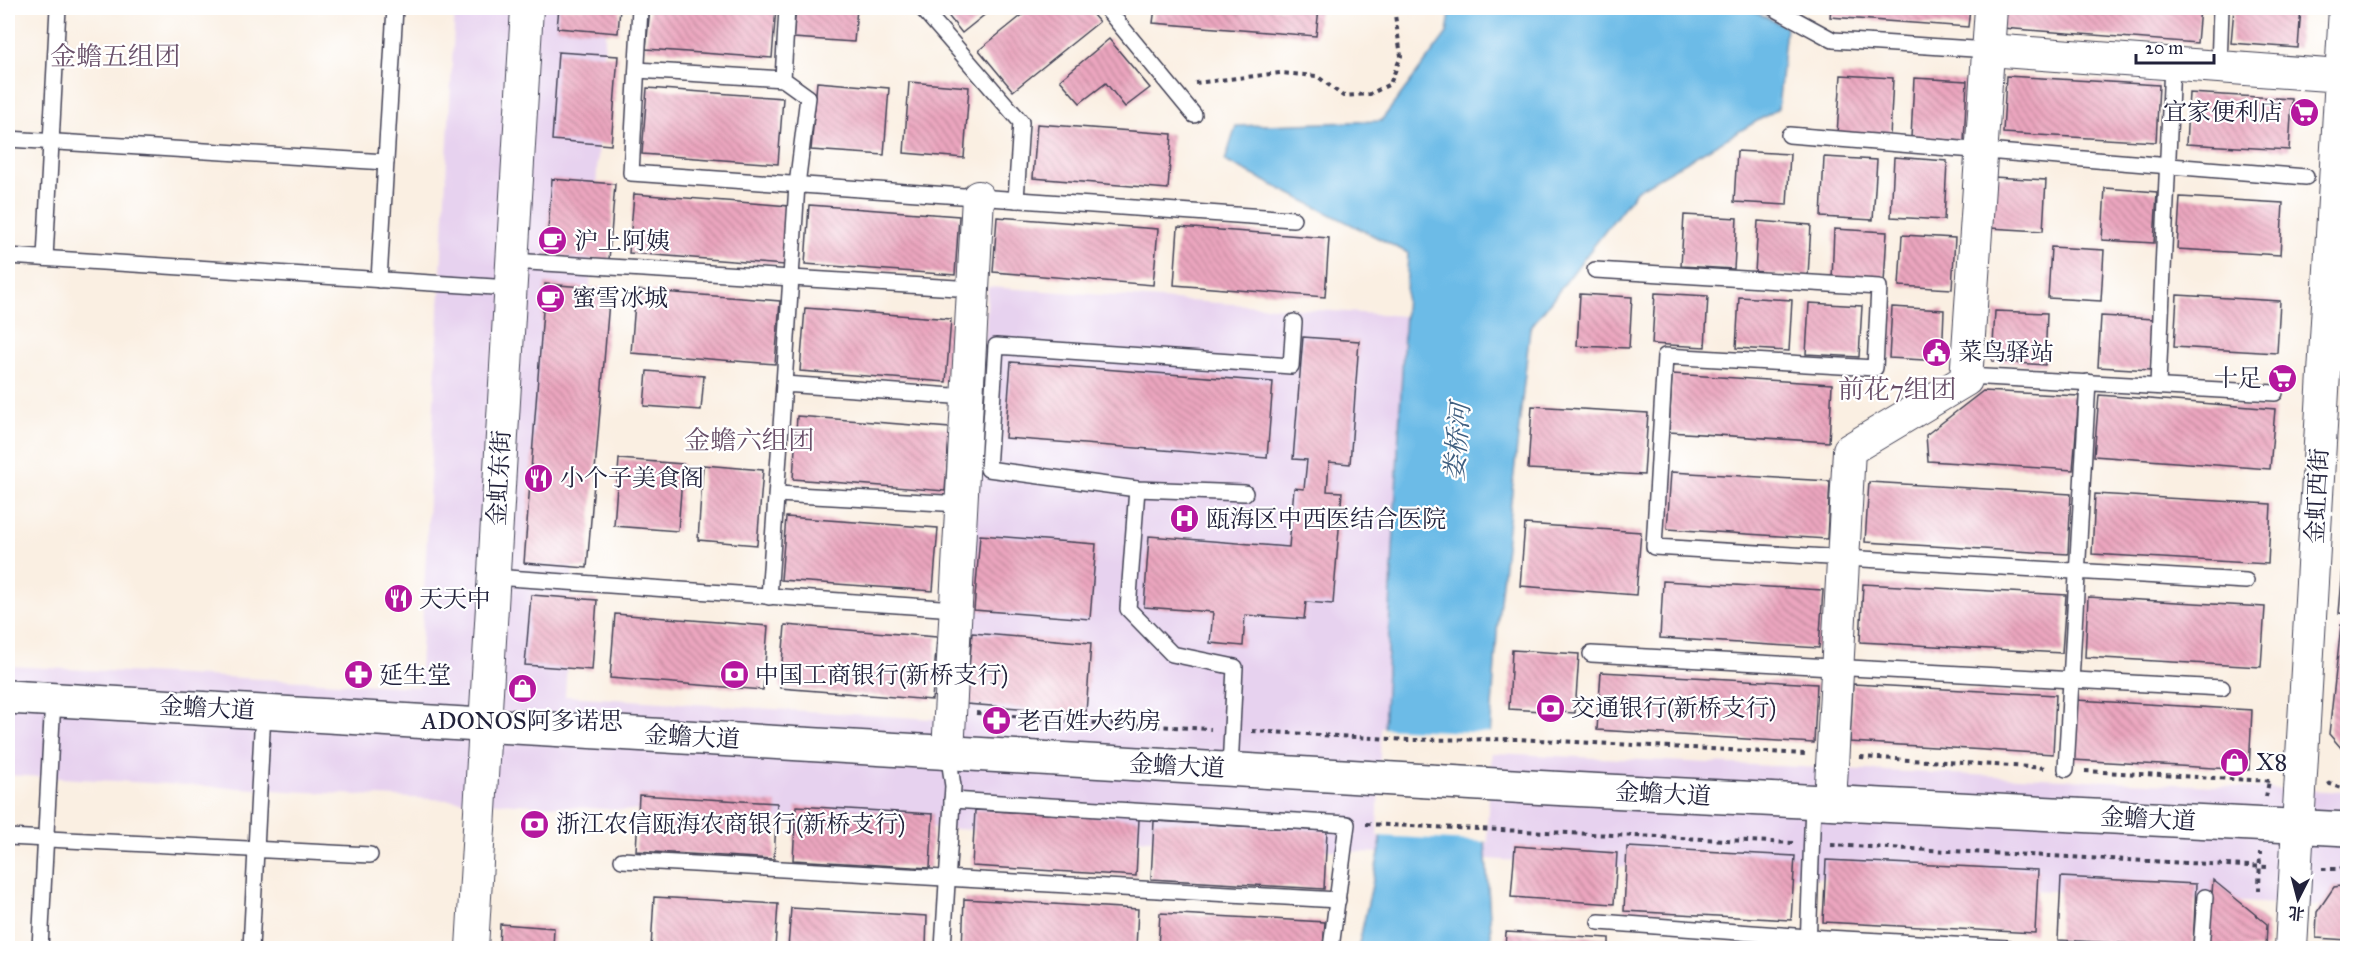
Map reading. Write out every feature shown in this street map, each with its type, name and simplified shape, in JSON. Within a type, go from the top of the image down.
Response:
[{"type":"street","name":"金虹东街","points":[[472,948],[527,8]]},
{"type":"street","points":[[1821,802],[1832,756],[1849,450],[1966,380],[1967,376],[1991,8]]},
{"type":"street","name":"金虹西街","points":[[2291,948],[2345,8]]},
{"type":"street","points":[[1989,50],[2341,76]]},
{"type":"street","points":[[948,752],[978,197]]},
{"type":"street","name":"金蟾大道","points":[[8,697],[1530,787],[2348,829]]},
{"type":"lane","points":[[45,258],[58,8]]},
{"type":"lane","points":[[379,280],[395,8]]},
{"type":"lane","points":[[640,8],[631,173],[1293,219]]},
{"type":"lane","points":[[783,79],[788,8]]},
{"type":"lane","points":[[922,8],[1021,122],[1016,200]]},
{"type":"lane","points":[[1106,8],[1194,116]]},
{"type":"lane","points":[[1774,8],[1833,40],[1989,50]]},
{"type":"lane","points":[[2219,67],[2221,8]]},
{"type":"lane","points":[[2158,385],[2172,64]]},
{"type":"lane","points":[[637,70],[783,79],[808,97],[797,185],[770,597]]},
{"type":"lane","points":[[1789,135],[2306,177]]},
{"type":"lane","points":[[8,139],[386,162]]},
{"type":"lane","points":[[8,256],[379,280],[511,274],[791,278],[973,289]]},
{"type":"lane","points":[[1595,270],[1879,286],[1875,368],[1665,356],[1654,547],[2246,581]]},
{"type":"lane","points":[[1245,493],[1137,489],[988,469],[996,346],[1291,366],[1294,322]]},
{"type":"lane","points":[[1967,376],[2275,393]]},
{"type":"lane","points":[[2066,770],[2088,382]]},
{"type":"lane","points":[[784,384],[967,397]]},
{"type":"lane","points":[[1137,489],[1128,609],[1172,654],[1234,667],[1230,769]]},
{"type":"lane","points":[[777,494],[961,504]]},
{"type":"lane","points":[[494,577],[955,609]]},
{"type":"lane","points":[[1591,654],[2222,688]]},
{"type":"lane","points":[[40,948],[53,699]]},
{"type":"lane","points":[[251,948],[263,712]]},
{"type":"lane","points":[[943,948],[952,800],[948,752]]},
{"type":"lane","points":[[952,800],[1347,824],[1331,948]]},
{"type":"lane","points":[[1808,943],[1812,844],[1821,802]]},
{"type":"lane","points":[[8,837],[46,841],[370,855]]},
{"type":"lane","points":[[622,860],[1338,900]]},
{"type":"lane","points":[[2201,948],[2205,897]]},
{"type":"lane","points":[[1599,922],[1808,943],[2007,948]]},
{"type":"path","points":[[1171,86],[1280,73],[1317,75],[1343,96],[1370,94],[1390,84],[1401,56],[1394,8]]},
{"type":"path","points":[[950,711],[1096,723],[1407,740],[1518,739],[2269,781]]},
{"type":"path","points":[[1367,824],[2295,869],[2339,869],[2348,866]]},
{"type":"shaded area","points":[[455,8],[607,8],[565,696],[965,721],[988,287],[1404,316],[1383,748],[2347,792],[2347,908],[8,775],[8,666],[419,687]]},
{"type":"water","name":"娄桥河","points":[[1451,8],[1747,8],[1786,27],[1778,109],[1637,190],[1530,328],[1498,619],[1484,826],[1492,948],[1358,948],[1380,849],[1408,253],[1225,161],[1236,126],[1381,121],[1447,33]]},
{"type":"pier","points":[[1381,728],[1493,733],[1488,842],[1377,836]]},
{"type":"building","points":[[559,8],[620,8],[618,33],[557,28]]},
{"type":"building","points":[[650,8],[776,8],[772,58],[646,49]]},
{"type":"building","points":[[796,8],[857,8],[854,42],[793,38]]},
{"type":"building","points":[[942,8],[993,8],[962,33]]},
{"type":"building","points":[[1031,8],[1087,8],[1099,22],[1013,91],[979,50]]},
{"type":"building","points":[[1155,8],[1319,8],[1316,36],[1153,23]]},
{"type":"building","points":[[1831,8],[1970,8],[1968,27],[1830,17]]},
{"type":"building","points":[[2004,8],[2200,8],[2197,43],[2002,28]]},
{"type":"building","points":[[2234,8],[2301,8],[2298,48],[2231,43]]},
{"type":"building","points":[[1109,39],[1150,88],[1125,107],[1106,83],[1080,103],[1060,80]]},
{"type":"building","points":[[558,52],[618,56],[611,145],[552,140]]},
{"type":"building","points":[[1841,75],[1893,78],[1890,137],[1837,134]]},
{"type":"building","points":[[2006,76],[2159,85],[2156,142],[2003,133]]},
{"type":"building","points":[[1914,78],[1967,81],[1964,141],[1911,138]]},
{"type":"building","points":[[817,82],[889,88],[884,155],[811,150]]},
{"type":"building","points":[[909,82],[969,87],[964,158],[904,153]]},
{"type":"building","points":[[647,88],[783,98],[778,164],[642,154]]},
{"type":"building","points":[[2189,93],[2292,99],[2289,150],[2186,144]]},
{"type":"building","points":[[1037,124],[1172,134],[1168,189],[1033,178]]},
{"type":"building","points":[[1737,151],[1790,154],[1787,205],[1734,202]]},
{"type":"building","points":[[1824,157],[1877,160],[1873,220],[1821,217]]},
{"type":"building","points":[[1894,157],[1947,161],[1944,220],[1891,217]]},
{"type":"building","points":[[1993,177],[2046,180],[2043,231],[1990,228]]},
{"type":"building","points":[[552,179],[615,184],[609,260],[546,256]]},
{"type":"building","points":[[2105,188],[2157,192],[2154,243],[2102,240]]},
{"type":"building","points":[[634,194],[789,206],[785,265],[629,253]]},
{"type":"building","points":[[2180,197],[2283,203],[2280,255],[2177,249]]},
{"type":"building","points":[[809,205],[959,216],[955,275],[805,264]]},
{"type":"building","points":[[1684,215],[1737,218],[1734,269],[1681,266]]},
{"type":"building","points":[[997,217],[1158,229],[1153,285],[993,272]]},
{"type":"building","points":[[1758,221],[1811,225],[1808,276],[1755,273]]},
{"type":"building","points":[[1178,227],[1329,238],[1325,297],[1174,285]]},
{"type":"building","points":[[1834,229],[1887,232],[1884,283],[1832,280]]},
{"type":"building","points":[[1902,235],[1955,238],[1952,289],[1899,286]]},
{"type":"building","points":[[2051,247],[2104,250],[2101,301],[2048,298]]},
{"type":"building","points":[[545,284],[610,289],[587,568],[524,563]]},
{"type":"building","points":[[636,290],[780,301],[775,364],[631,353]]},
{"type":"building","points":[[1655,293],[1708,296],[1705,347],[1652,344]]},
{"type":"building","points":[[1580,294],[1632,297],[1629,348],[1577,346]]},
{"type":"building","points":[[2177,295],[2280,301],[2277,353],[2174,347]]},
{"type":"building","points":[[1739,297],[1792,300],[1789,351],[1736,348]]},
{"type":"building","points":[[1809,303],[1862,306],[1859,357],[1806,354]]},
{"type":"building","points":[[1892,307],[1944,310],[1942,361],[1889,358]]},
{"type":"building","points":[[805,308],[951,319],[946,382],[800,371]]},
{"type":"building","points":[[1995,311],[2047,313],[2045,365],[1992,361]]},
{"type":"building","points":[[2101,316],[2154,319],[2151,370],[2098,367]]},
{"type":"building","points":[[1303,337],[1359,341],[1350,464],[1329,462],[1327,491],[1342,492],[1333,604],[1306,602],[1304,619],[1245,615],[1243,646],[1210,643],[1213,612],[1144,607],[1149,536],[1289,547],[1294,488],[1304,489],[1307,460],[1293,459]]},
{"type":"building","points":[[1011,362],[1273,382],[1267,458],[1005,438]]},
{"type":"building","points":[[647,371],[704,376],[701,410],[644,406]]},
{"type":"building","points":[[1672,374],[1832,384],[1829,442],[1669,432]]},
{"type":"building","points":[[1983,391],[2079,396],[2073,470],[1928,461],[1926,435]]},
{"type":"building","points":[[2099,395],[2275,409],[2270,469],[2094,456]]},
{"type":"building","points":[[1532,406],[1648,413],[1644,475],[1528,469]]},
{"type":"building","points":[[797,416],[950,428],[945,491],[793,479]]},
{"type":"building","points":[[619,459],[683,464],[678,531],[614,526]]},
{"type":"building","points":[[703,465],[763,470],[757,545],[698,540]]},
{"type":"building","points":[[1671,472],[1830,481],[1827,539],[1667,529]]},
{"type":"building","points":[[1869,482],[2071,494],[2068,554],[1865,542]]},
{"type":"building","points":[[2095,494],[2271,504],[2268,564],[2092,554]]},
{"type":"building","points":[[786,517],[938,528],[933,591],[781,580]]},
{"type":"building","points":[[1525,524],[1641,532],[1636,595],[1520,586]]},
{"type":"building","points":[[2346,533],[2348,533],[2348,614],[2339,613]]},
{"type":"building","points":[[980,535],[1096,544],[1090,619],[974,610]]},
{"type":"building","points":[[1663,581],[1823,590],[1819,648],[1660,638]]},
{"type":"building","points":[[1863,584],[2066,595],[2062,653],[1860,642]]},
{"type":"building","points":[[531,595],[597,600],[592,670],[525,665]]},
{"type":"building","points":[[2088,597],[2265,607],[2261,667],[2085,657]]},
{"type":"building","points":[[615,614],[768,626],[763,690],[610,678]]},
{"type":"building","points":[[785,625],[937,637],[932,700],[780,688]]},
{"type":"building","points":[[2341,625],[2348,626],[2348,756],[2329,734]]},
{"type":"building","points":[[972,633],[1091,643],[1086,713],[966,704]]},
{"type":"building","points":[[1512,650],[1579,654],[1575,713],[1509,709]]},
{"type":"building","points":[[1601,672],[1817,684],[1814,743],[1597,730]]},
{"type":"building","points":[[1853,684],[2056,695],[2053,754],[1850,742]]},
{"type":"building","points":[[2076,700],[2252,710],[2249,770],[2073,760]]},
{"type":"building","points":[[639,795],[777,803],[774,859],[636,851]]},
{"type":"building","points":[[796,806],[933,814],[930,868],[793,860]]},
{"type":"building","points":[[975,810],[1139,819],[1136,876],[972,866]]},
{"type":"building","points":[[1154,821],[1327,831],[1324,889],[1151,879]]},
{"type":"building","points":[[1515,846],[1617,853],[1614,904],[1511,897]]},
{"type":"building","points":[[1627,847],[1795,856],[1791,920],[1624,911]]},
{"type":"building","points":[[1826,860],[2038,870],[2035,933],[1823,922]]},
{"type":"building","points":[[2061,877],[2196,884],[2193,947],[2058,940]]},
{"type":"building","points":[[2213,880],[2267,924],[2266,948],[2208,948]]},
{"type":"building","points":[[2348,885],[2348,940],[2316,938],[2317,912],[2334,887]]},
{"type":"building","points":[[654,897],[778,904],[775,948],[651,948]]},
{"type":"building","points":[[964,899],[1138,909],[1136,948],[962,948]]},
{"type":"building","points":[[791,908],[927,916],[926,948],[788,948]]},
{"type":"building","points":[[1160,913],[1325,922],[1323,948],[1158,948]]},
{"type":"building","points":[[500,924],[554,928],[553,948],[499,948]]},
{"type":"building","points":[[1506,932],[1609,938],[1609,948],[1505,948]]},
{"type":"place","name":"宜家便利店","points":[[2304,112]]},
{"type":"place","name":"沪上阿姨","points":[[553,241]]},
{"type":"place","name":"蜜雪冰城","points":[[551,298]]},
{"type":"place","name":"菜鸟驿站","points":[[1937,352]]},
{"type":"place","name":"十足","points":[[2283,378]]},
{"type":"place","name":"小个子美食阁","points":[[539,478]]},
{"type":"place","name":"瓯海区中西医结合医院","points":[[1185,519]]},
{"type":"place","name":"天天中","points":[[398,599]]},
{"type":"place","name":"延生堂","points":[[358,675]]},
{"type":"place","name":"中国工商银行(新桥支行)","points":[[734,675]]},
{"type":"place","name":"ADONOS阿多诺思","points":[[522,688]]},
{"type":"place","name":"交通银行(新桥支行)","points":[[1550,708]]},
{"type":"place","name":"老百姓大药房","points":[[996,721]]},
{"type":"place","name":"X8","points":[[2235,762]]},
{"type":"place","name":"浙江农信瓯海农商银行(新桥支行)","points":[[535,824]]},
{"type":"district","name":"金蟾五组团","points":[[115,56]]},
{"type":"district","name":"前花7组团","points":[[1897,389]]},
{"type":"district","name":"金蟾六组团","points":[[749,440]]}]
